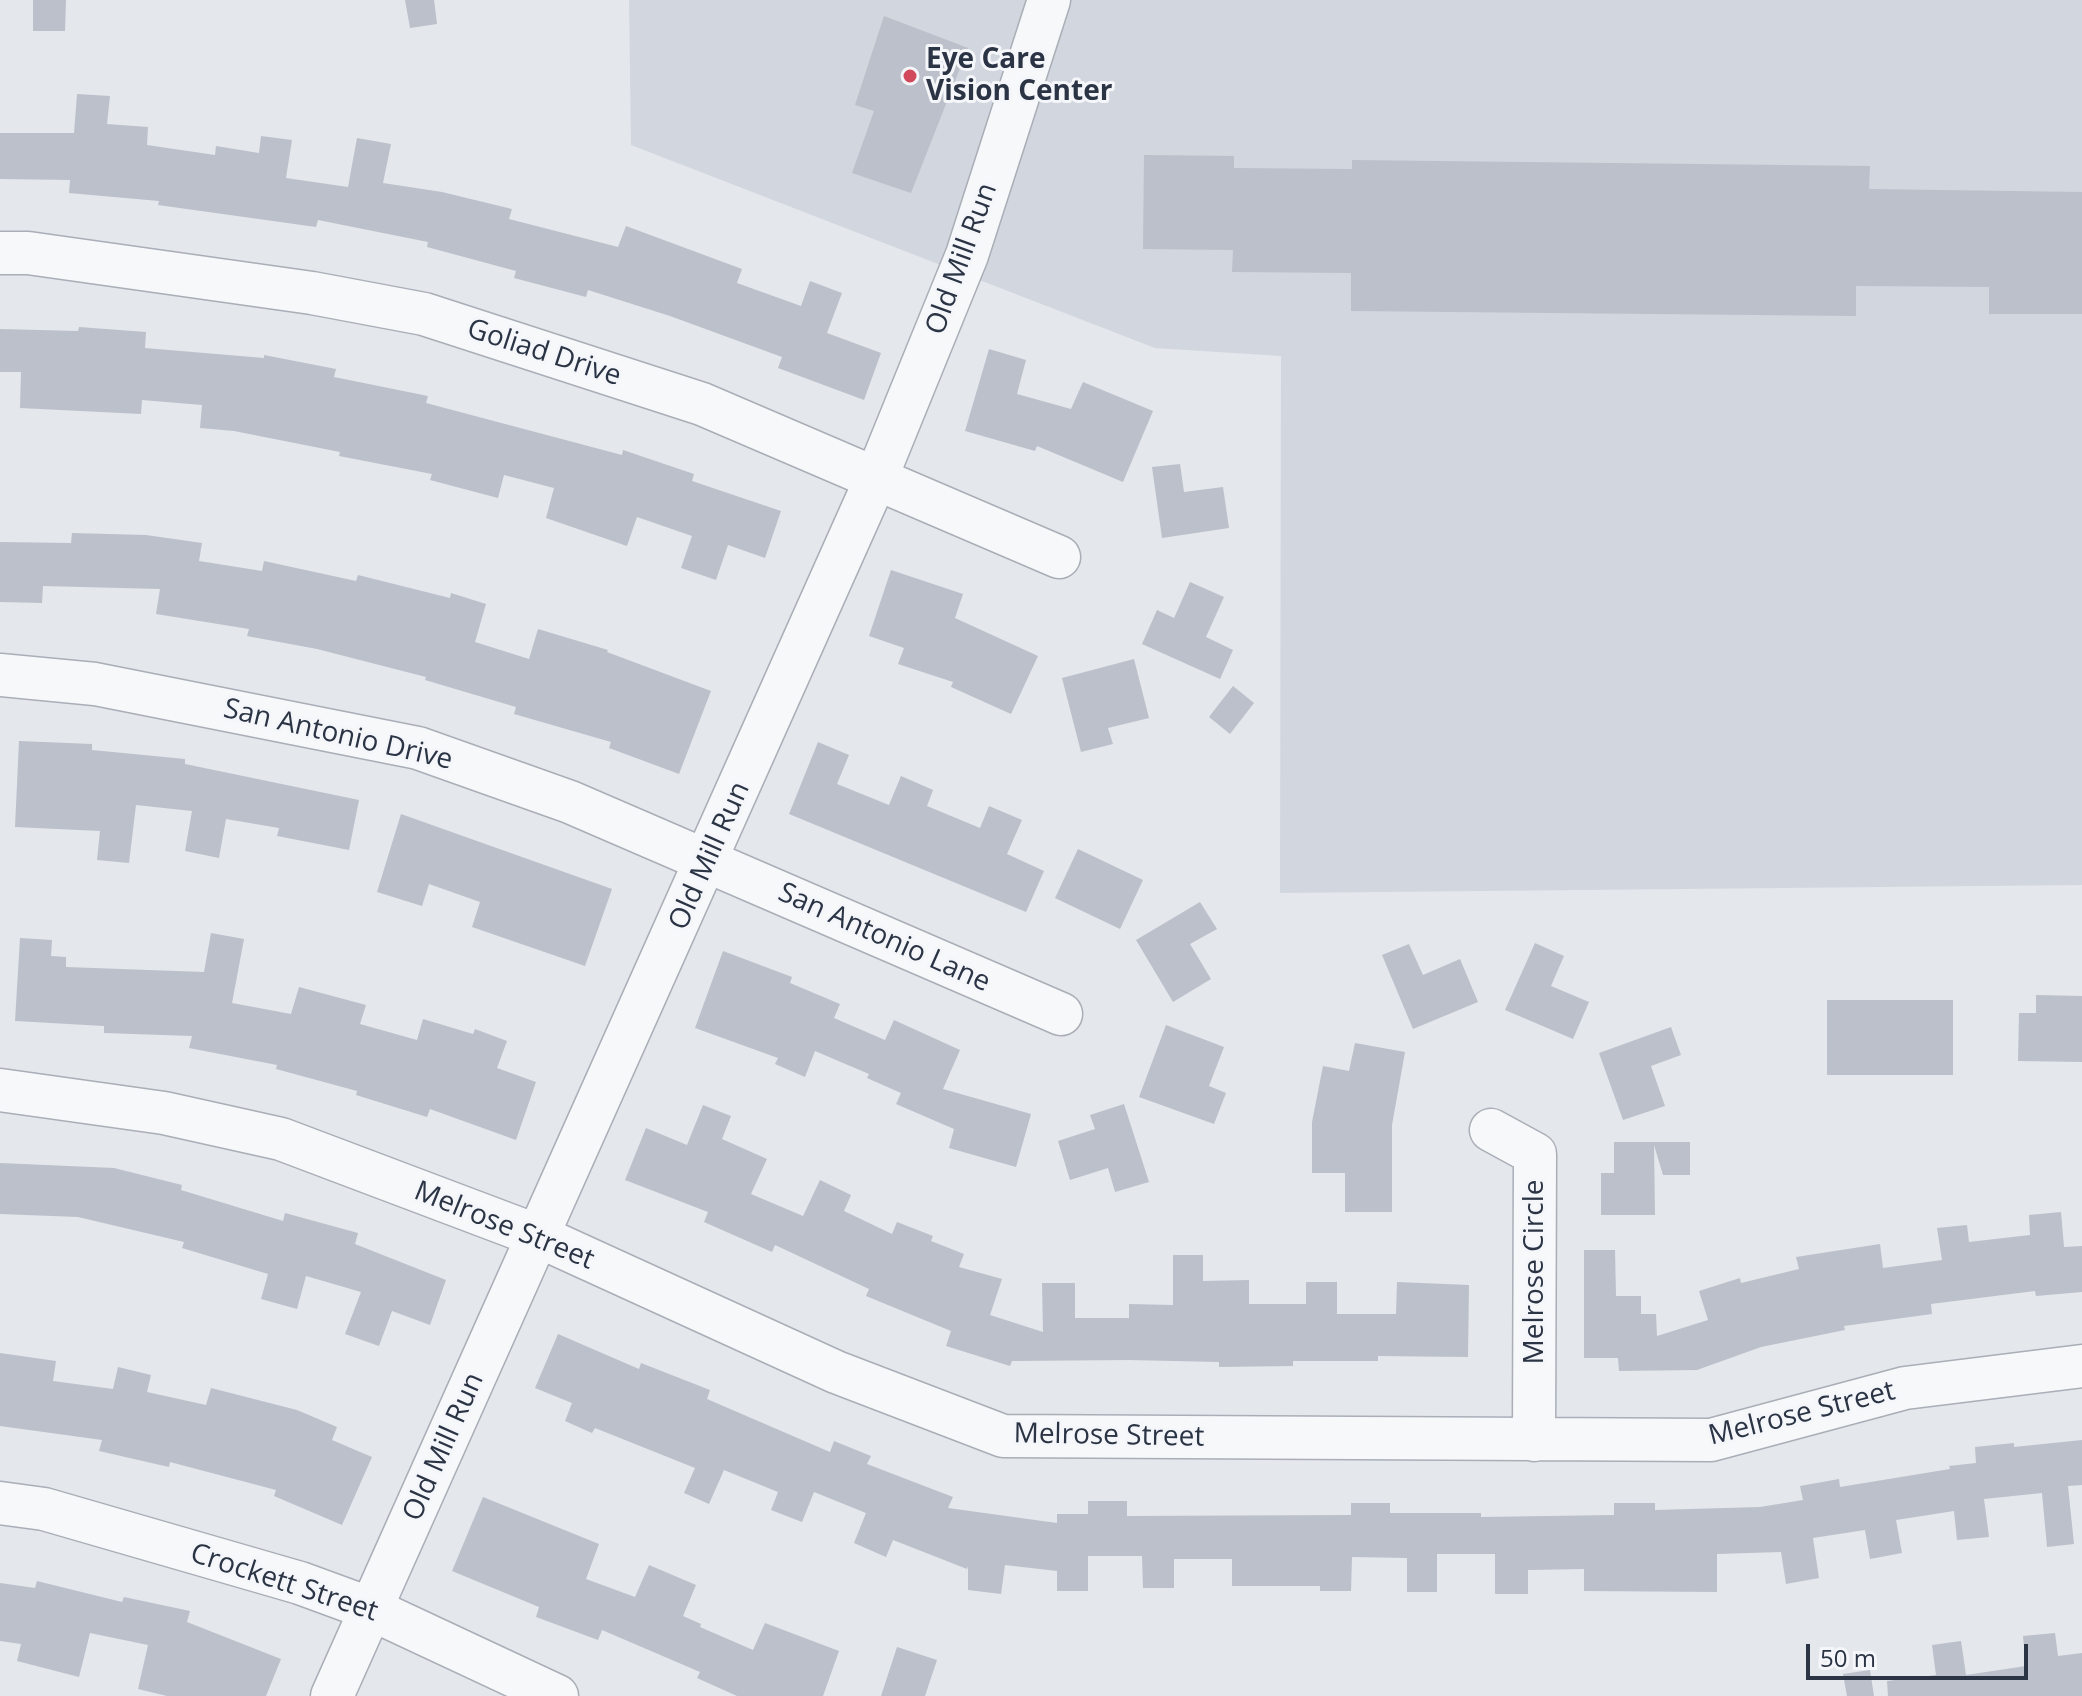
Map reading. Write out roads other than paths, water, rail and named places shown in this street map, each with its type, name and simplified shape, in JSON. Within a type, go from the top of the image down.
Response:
[{"type":"street","name":"Old Mill Run","points":[[332,1696],[875,481],[967,255],[1049,0]]},
{"type":"street","name":"Goliad Drive","points":[[0,253],[28,253],[312,293],[424,314],[702,404],[875,481],[1059,557]]},
{"type":"street","name":"San Antonio Drive","points":[[0,675],[95,684],[418,748],[570,802],[708,860]]},
{"type":"street","name":"San Antonio Lane","points":[[708,860],[1061,1014]]},
{"type":"street","name":"Melrose Street","points":[[0,1090],[164,1113],[281,1139],[538,1236],[836,1372],[1003,1436],[1711,1440],[1905,1388],[2082,1366]]},
{"type":"street","name":"Melrose Circle","points":[[1491,1130],[1535,1154],[1534,1440]]},
{"type":"street","name":"Crockett Street","points":[[0,1503],[44,1509],[300,1583],[371,1609],[557,1696]]},
{"type":"place","name":"Eye Care Vision Center","points":[[910,76]]}]
